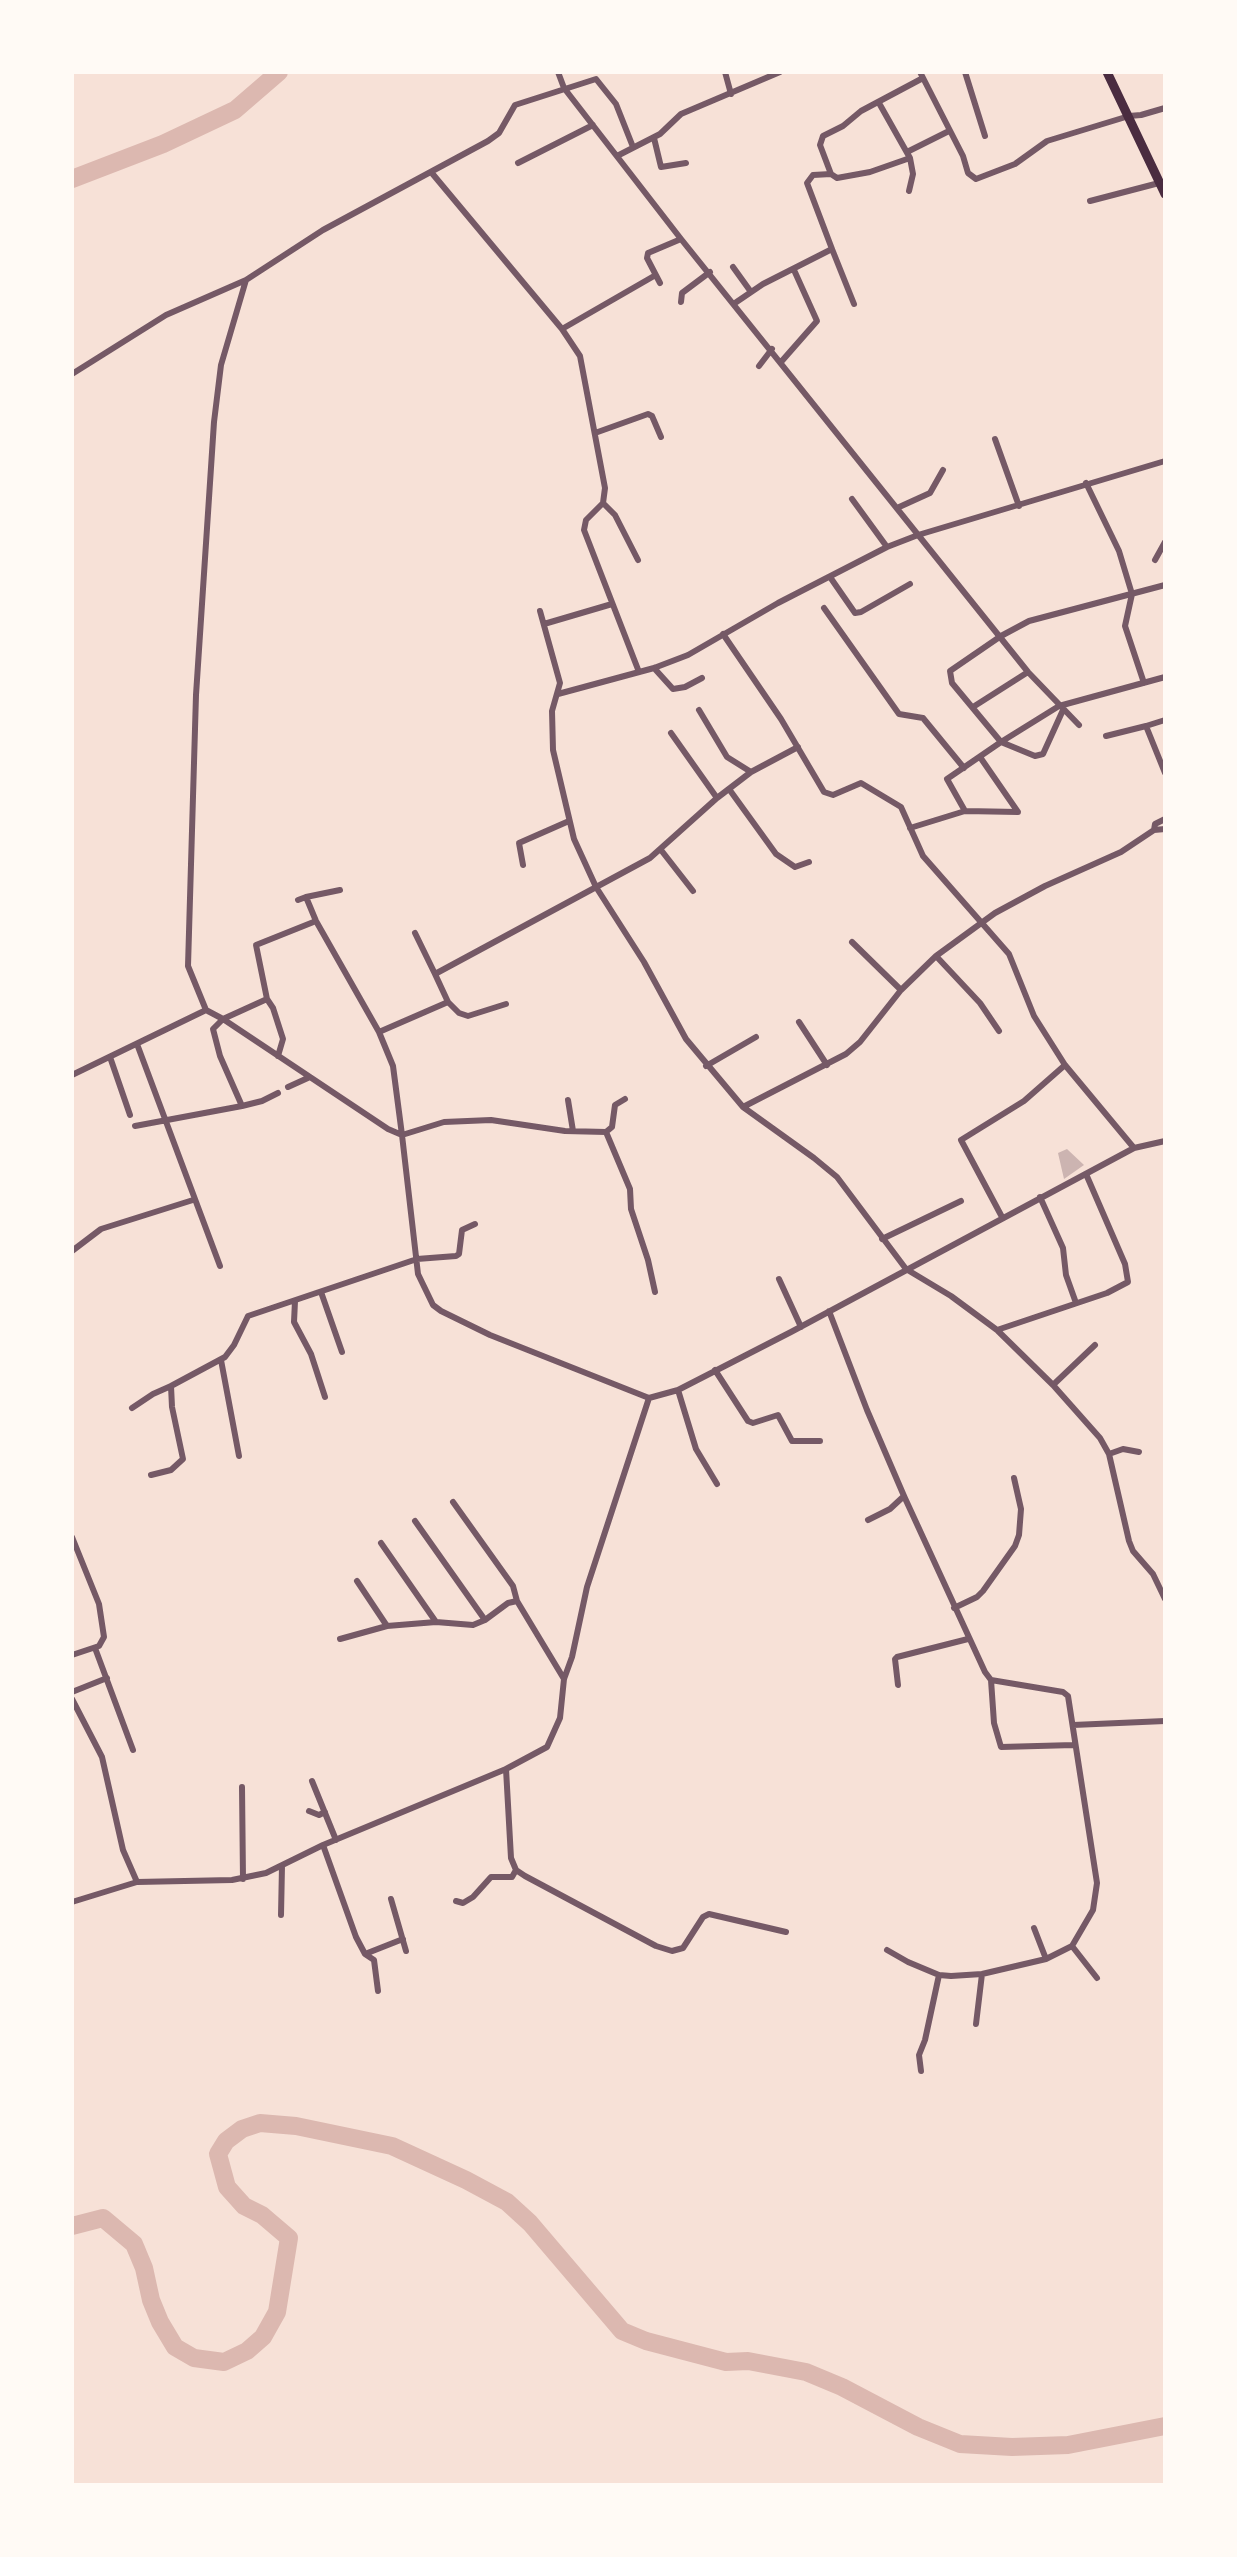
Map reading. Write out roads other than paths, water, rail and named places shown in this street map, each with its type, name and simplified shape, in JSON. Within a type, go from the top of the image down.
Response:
[{"type":"main road","points":[[1107,72],[1165,194]]},
{"type":"street","points":[[558,72],[564,88],[681,239],[1028,672],[1079,725]]},
{"type":"street","points":[[725,72],[731,94]]},
{"type":"street","points":[[617,156],[654,138],[681,114],[780,72]]},
{"type":"street","points":[[965,72],[985,136]]},
{"type":"street","points":[[831,174],[821,151],[821,140],[861,111],[922,75],[963,156],[968,173],[976,179],[1015,164],[1047,141],[1165,108]]},
{"type":"street","points":[[72,374],[166,315],[246,280],[323,230],[499,133],[515,105],[597,80],[616,104],[633,147]]},
{"type":"street","points":[[879,103],[908,155],[913,174],[909,191]]},
{"type":"street","points":[[518,163],[593,125]]},
{"type":"street","points":[[854,304],[807,183],[813,175],[831,174],[841,178],[870,172],[908,155],[949,131]]},
{"type":"street","points":[[654,138],[661,167],[686,163]]},
{"type":"street","points":[[431,172],[562,329],[580,356],[605,488],[603,503],[583,526],[639,672]]},
{"type":"street","points":[[1090,201],[1159,183]]},
{"type":"street","points":[[660,283],[654,276],[648,253],[681,239]]},
{"type":"street","points":[[735,303],[763,284],[832,249]]},
{"type":"street","points":[[733,267],[751,292]]},
{"type":"street","points":[[781,362],[817,321],[794,270]]},
{"type":"street","points":[[681,302],[682,293],[710,272]]},
{"type":"street","points":[[562,329],[654,276]]},
{"type":"street","points":[[246,280],[221,365],[217,394],[196,695],[188,966],[206,1010],[402,1135],[444,1122],[491,1120],[573,1131],[606,1132],[612,1127],[615,1105],[625,1099]]},
{"type":"street","points":[[759,366],[772,349]]},
{"type":"street","points":[[595,433],[648,414],[652,416],[661,437]]},
{"type":"street","points":[[995,439],[1019,506]]},
{"type":"street","points":[[558,694],[654,668],[688,655],[887,547],[918,535],[1165,461]]},
{"type":"street","points":[[897,508],[930,493],[943,470]]},
{"type":"street","points":[[1086,483],[1119,551],[1132,594],[1125,622],[1144,683]]},
{"type":"street","points":[[852,499],[887,547]]},
{"type":"street","points":[[603,503],[615,515],[638,560]]},
{"type":"street","points":[[1155,560],[1165,542]]},
{"type":"street","points":[[830,577],[855,613],[910,584]]},
{"type":"street","points":[[1061,708],[1041,756],[1035,756],[1001,742],[952,683],[950,671],[1001,636],[1039,617],[1165,585]]},
{"type":"street","points":[[544,624],[612,604]]},
{"type":"street","points":[[824,608],[899,714],[923,718],[964,768]]},
{"type":"street","points":[[540,611],[560,679],[552,711],[553,750],[569,821],[596,887],[644,962],[686,1039],[743,1107],[837,1177],[906,1269],[951,1296],[997,1330],[1053,1385],[1100,1438],[1109,1454],[1133,1551],[1153,1574],[1165,1599]]},
{"type":"street","points":[[723,634],[827,795],[861,783],[898,804],[923,856],[1009,954],[1034,1016],[1065,1065],[1134,1148]]},
{"type":"street","points":[[654,668],[673,689],[702,678]]},
{"type":"street","points":[[973,707],[1028,672]]},
{"type":"street","points":[[965,811],[947,779],[1001,742],[1061,708],[1165,677]]},
{"type":"street","points":[[699,710],[727,757],[751,772]]},
{"type":"street","points":[[1106,736],[1165,720]]},
{"type":"street","points":[[1146,726],[1165,773]]},
{"type":"street","points":[[671,733],[717,798]]},
{"type":"street","points":[[435,974],[661,850],[717,798],[751,772],[798,747]]},
{"type":"street","points":[[910,828],[965,811],[1018,812],[980,757]]},
{"type":"street","points":[[729,789],[776,854],[795,867],[809,862]]},
{"type":"street","points":[[1154,830],[1155,824],[1165,819]]},
{"type":"street","points":[[523,865],[519,843],[569,821]]},
{"type":"street","points":[[743,1107],[827,1065],[860,1042],[901,990],[936,956],[1010,903],[1110,858],[1154,830],[1165,829]]},
{"type":"street","points":[[661,850],[693,891]]},
{"type":"street","points":[[298,900],[340,890]]},
{"type":"street","points":[[306,897],[316,921],[379,1032],[393,1066],[417,1259],[424,1289],[433,1305],[504,1341],[649,1398],[678,1390],[801,1327],[1134,1148],[1165,1141]]},
{"type":"street","points":[[278,1056],[283,1039],[267,999],[254,947],[316,921]]},
{"type":"street","points":[[415,933],[448,1002],[459,1013],[468,1016],[506,1004]]},
{"type":"street","points":[[852,942],[901,990]]},
{"type":"street","points":[[936,956],[980,1003],[999,1031]]},
{"type":"street","points":[[242,1106],[213,1035],[217,1023],[223,1019],[267,999]]},
{"type":"street","points":[[379,1032],[448,1002]]},
{"type":"street","points":[[72,1075],[206,1010]]},
{"type":"street","points":[[799,1022],[827,1065]]},
{"type":"street","points":[[706,1066],[756,1037]]},
{"type":"street","points":[[137,1044],[220,1266]]},
{"type":"street","points":[[110,1057],[130,1115]]},
{"type":"street","points":[[1002,1217],[961,1140],[1024,1101],[1065,1065]]},
{"type":"street","points":[[288,1087],[310,1077]]},
{"type":"street","points":[[135,1126],[242,1106],[278,1093]]},
{"type":"street","points":[[568,1100],[573,1131]]},
{"type":"street","points":[[606,1132],[630,1189],[631,1209],[655,1292]]},
{"type":"street","points":[[997,1330],[1121,1287],[1129,1279],[1119,1246],[1086,1174]]},
{"type":"street","points":[[1040,1197],[1063,1248],[1066,1275],[1076,1303]]},
{"type":"street","points":[[72,1251],[101,1229],[193,1200]]},
{"type":"street","points":[[882,1239],[961,1201]]},
{"type":"street","points":[[132,1408],[221,1360],[234,1345],[248,1316],[417,1259],[456,1256],[459,1254],[462,1230],[475,1224]]},
{"type":"street","points":[[779,1279],[801,1327]]},
{"type":"street","points":[[321,1292],[342,1352]]},
{"type":"street","points":[[295,1301],[295,1327],[311,1354],[325,1397]]},
{"type":"street","points":[[829,1311],[904,1496],[968,1639],[991,1680],[994,1723],[1001,1747],[1074,1745]]},
{"type":"street","points":[[1053,1385],[1095,1345]]},
{"type":"street","points":[[221,1360],[239,1456]]},
{"type":"street","points":[[715,1370],[748,1421],[756,1422],[778,1415],[792,1441],[820,1441]]},
{"type":"street","points":[[151,1475],[171,1470],[183,1459],[172,1407],[171,1386]]},
{"type":"street","points":[[678,1390],[696,1449],[717,1484]]},
{"type":"street","points":[[72,1902],[137,1882],[243,1879],[282,1866],[323,1845],[539,1753],[552,1740],[560,1718],[564,1679],[572,1657],[587,1587],[649,1398]]},
{"type":"street","points":[[1109,1454],[1123,1449],[1139,1452]]},
{"type":"street","points":[[954,1608],[983,1591],[1015,1546],[1021,1509],[1014,1478]]},
{"type":"street","points":[[868,1520],[890,1509],[904,1496]]},
{"type":"street","points":[[453,1502],[513,1586],[517,1601],[564,1679]]},
{"type":"street","points":[[415,1521],[485,1620]]},
{"type":"street","points":[[72,1537],[99,1604],[104,1637],[95,1648],[72,1655]]},
{"type":"street","points":[[381,1543],[436,1622]]},
{"type":"street","points":[[357,1581],[387,1626]]},
{"type":"street","points":[[340,1639],[387,1626],[436,1622],[473,1625],[508,1603],[517,1601]]},
{"type":"street","points":[[898,1685],[897,1657],[968,1639]]},
{"type":"street","points":[[95,1648],[133,1750]]},
{"type":"street","points":[[72,1692],[107,1678]]},
{"type":"street","points":[[887,1950],[939,1975],[982,1974],[1046,1959],[1072,1946],[1094,1906],[1095,1858],[1074,1745],[1071,1705],[1063,1692],[991,1680]]},
{"type":"street","points":[[72,1699],[102,1757],[123,1850],[137,1882]]},
{"type":"street","points":[[1073,1725],[1165,1721]]},
{"type":"street","points":[[506,1769],[511,1858],[516,1870],[656,1946],[672,1951],[683,1948],[703,1917],[709,1914],[786,1932]]},
{"type":"street","points":[[312,1781],[336,1840]]},
{"type":"street","points":[[242,1787],[243,1879]]},
{"type":"street","points":[[309,1811],[319,1815],[325,1812]]},
{"type":"street","points":[[323,1845],[365,1954],[374,1960],[378,1991]]},
{"type":"street","points":[[281,1915],[282,1866]]},
{"type":"street","points":[[456,1901],[463,1903],[473,1897],[491,1877],[509,1878],[516,1870]]},
{"type":"street","points":[[391,1899],[406,1951]]},
{"type":"street","points":[[1034,1928],[1046,1959]]},
{"type":"street","points":[[365,1954],[403,1939]]},
{"type":"street","points":[[1072,1946],[1097,1978]]},
{"type":"street","points":[[976,2024],[982,1974]]},
{"type":"street","points":[[921,2071],[919,2055],[939,1975]]},
{"type":"waterway","points":[[72,179],[163,144],[235,110],[279,72]]},
{"type":"waterway","points":[[72,2226],[103,2218],[134,2244],[144,2268],[151,2300],[175,2347],[194,2358],[224,2362],[247,2351],[263,2337],[277,2312],[289,2238],[262,2215],[244,2206],[227,2187],[218,2154],[226,2141],[242,2129],[260,2123],[296,2126],[392,2146],[507,2202],[530,2223],[622,2331],[646,2341],[726,2362],[748,2361],[806,2372],[960,2444],[1012,2447],[1068,2445],[1165,2426]]}]
